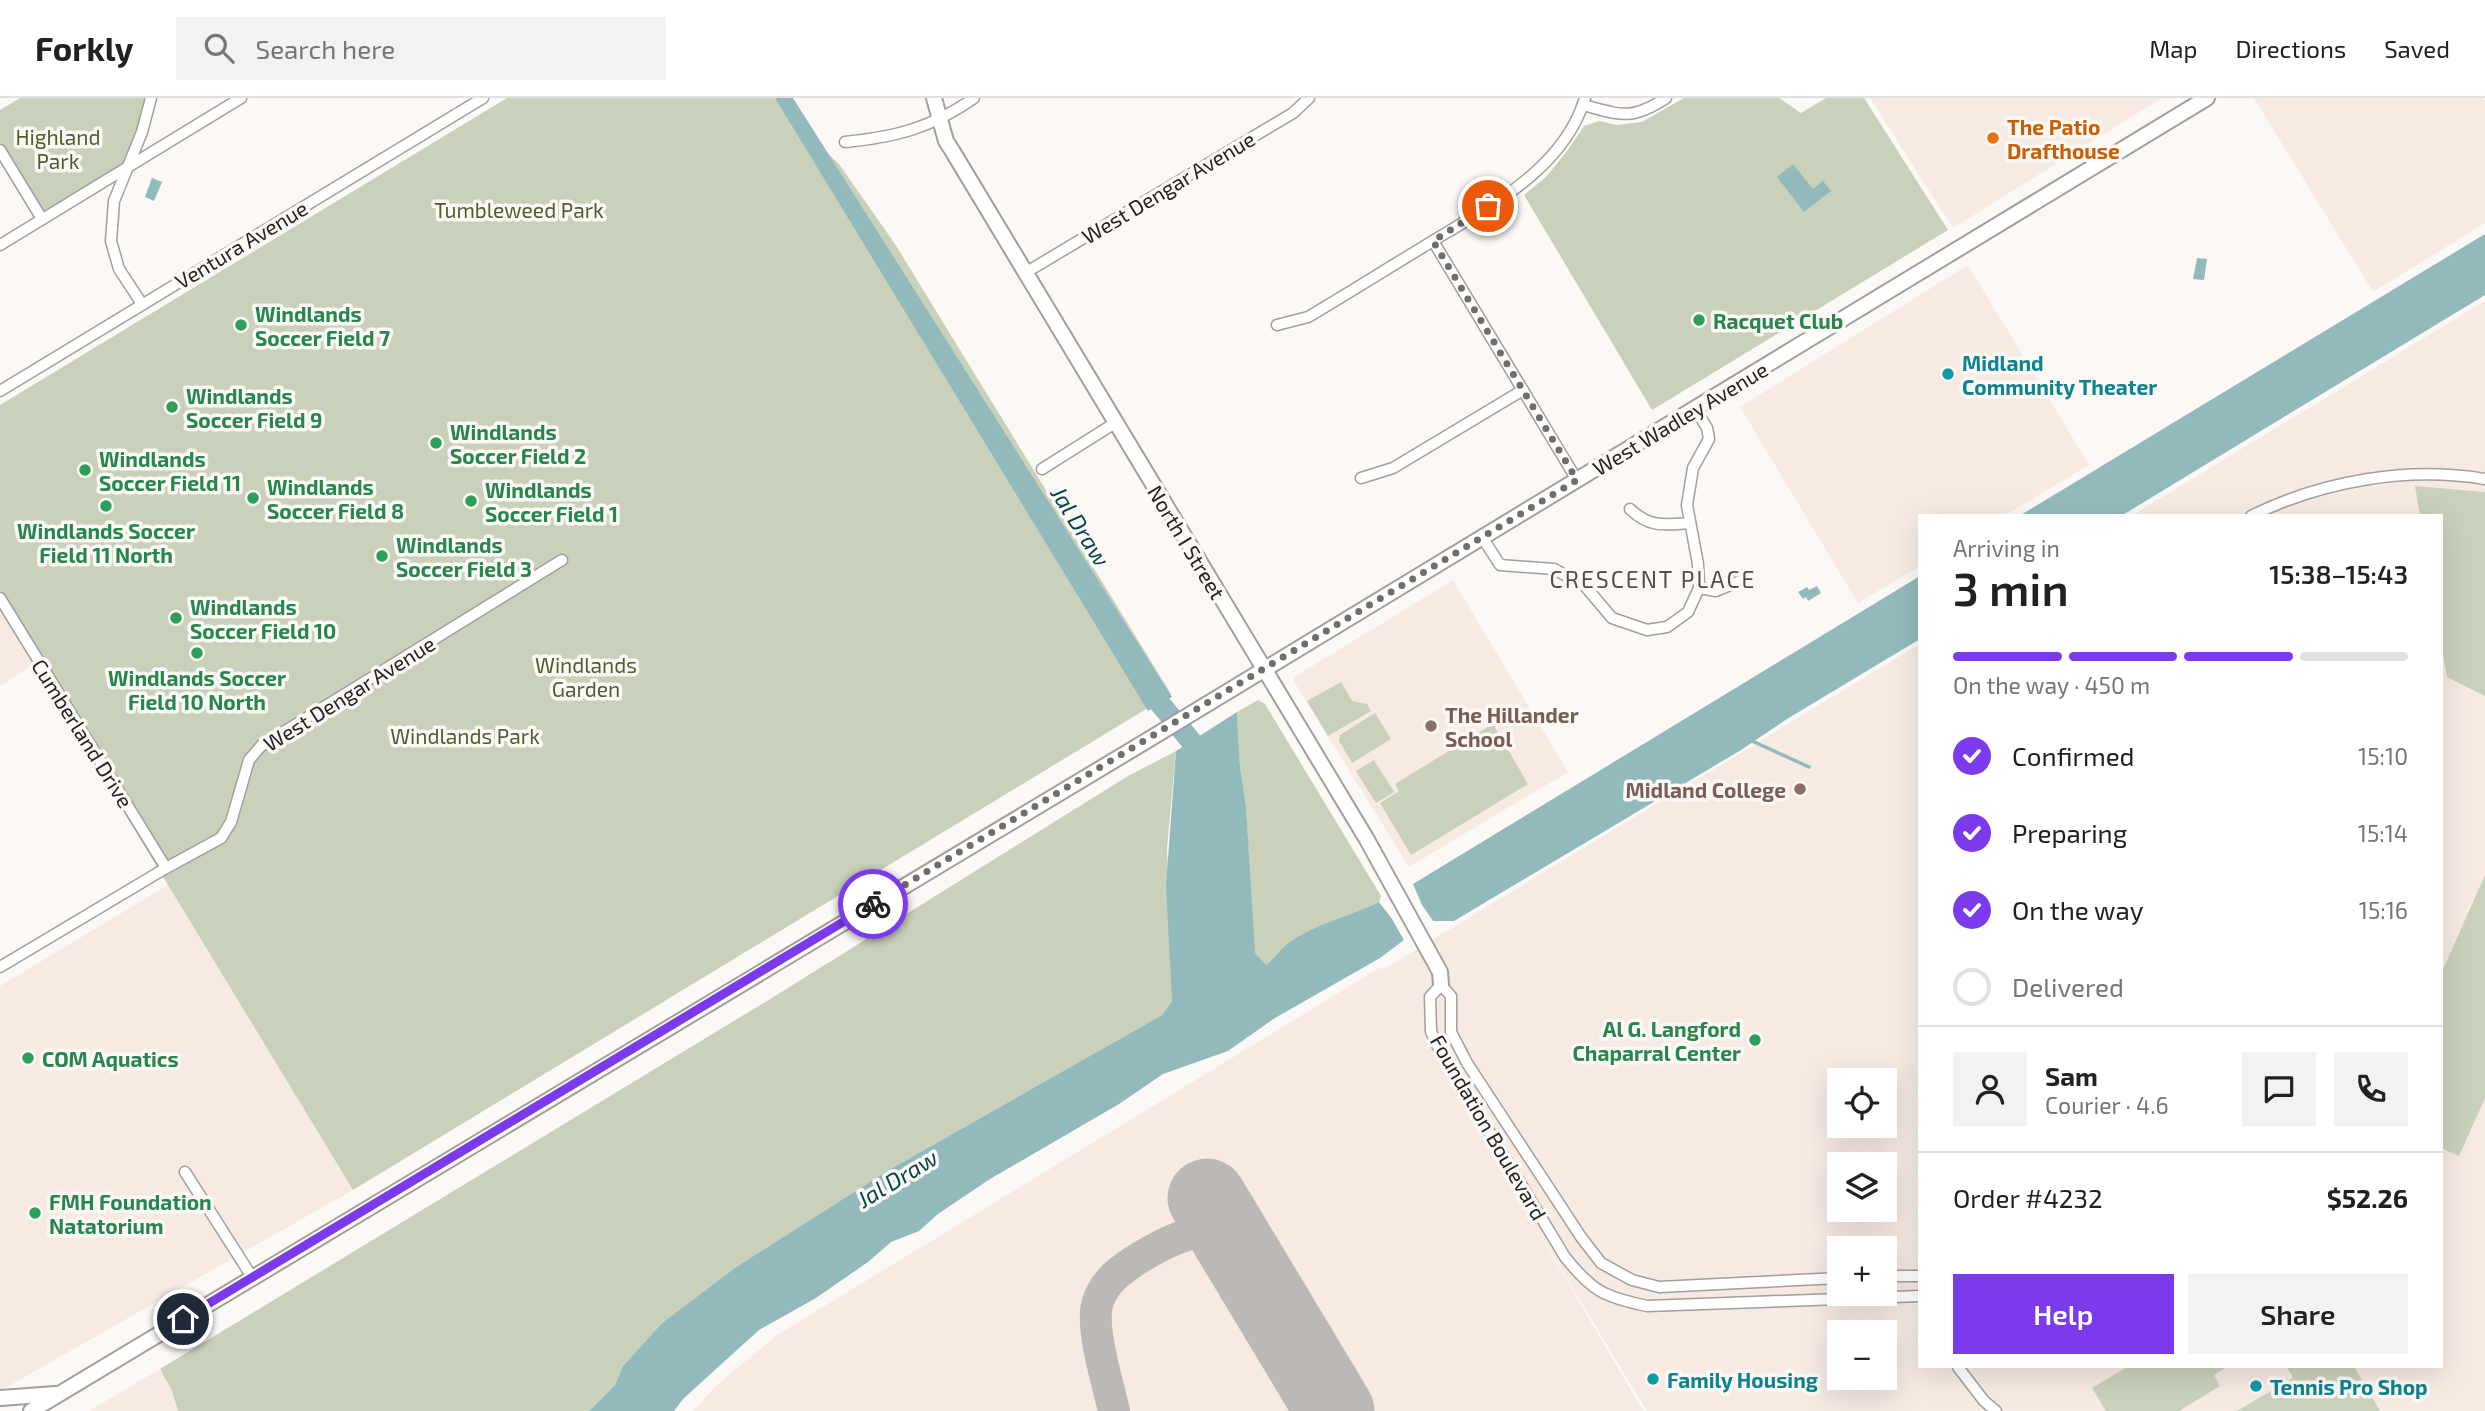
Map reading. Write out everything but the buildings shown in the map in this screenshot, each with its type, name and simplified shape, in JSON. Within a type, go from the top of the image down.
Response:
[{"type":"main road","name":"North I Street","points":[[934,98],[953,152],[1366,838],[1440,972],[1441,985]]},
{"type":"main road","name":"West Wadley Avenue","points":[[31,1411],[1138,746],[2207,98]]},
{"type":"main road","points":[[0,1398],[60,1393]]},
{"type":"street","points":[[142,304],[119,269],[111,241],[114,201],[142,132],[151,98]]},
{"type":"street","points":[[0,245],[241,98]]},
{"type":"street","name":"Ventura Avenue","points":[[0,390],[483,98]]},
{"type":"street","points":[[845,142],[897,135],[922,128],[974,98]]},
{"type":"street","name":"West Dengar Avenue","points":[[1025,273],[1293,113],[1309,98]]},
{"type":"street","points":[[1277,325],[1308,317],[1506,194],[1538,169],[1560,146],[1584,102],[1623,116],[1650,108],[1666,98]]},
{"type":"street","points":[[0,150],[42,219]]},
{"type":"street","points":[[1433,241],[1577,480]]},
{"type":"street","points":[[1362,478],[1393,468],[1523,390]]},
{"type":"street","points":[[1482,537],[1500,565],[1554,569],[1586,586],[1612,618],[1647,631],[1667,627],[1688,612],[1699,588],[1698,564],[1687,505],[1693,468],[1709,439],[1707,428],[1695,408]]},
{"type":"street","points":[[1042,469],[1115,423]]},
{"type":"street","points":[[2255,514],[2327,487],[2404,474],[2485,480]]},
{"type":"street","points":[[1630,509],[1642,521],[1664,525],[1690,523]]},
{"type":"street","name":"West Dengar Avenue","points":[[0,967],[221,838],[231,822],[249,760],[261,746],[562,560]]},
{"type":"street","points":[[1699,588],[1716,591],[1745,579]]},
{"type":"street","name":"Cumberland Drive","points":[[0,597],[166,868]]},
{"type":"street","name":"Foundation Boulevard","points":[[1827,1280],[1659,1287],[1632,1280],[1601,1263],[1581,1237],[1467,1063],[1451,1032],[1451,996],[1441,985],[1430,997],[1431,1031],[1435,1042],[1565,1257],[1586,1283],[1617,1300],[1647,1306],[1918,1296]]},
{"type":"street","points":[[1515,1175],[1533,1165]]},
{"type":"street","points":[[185,1172],[251,1277]]},
{"type":"street","points":[[1897,1276],[1918,1276]]},
{"type":"street","points":[[1959,1368],[1984,1401],[1996,1411]]},
{"type":"shaded area","points":[[1870,98],[2162,98],[1953,228]]},
{"type":"shaded area","points":[[2254,98],[2483,98],[2485,223],[2373,292]]},
{"type":"shaded area","name":"Midland Community Theater","points":[[1968,265],[2089,465],[2007,514],[1918,514],[1918,567],[1858,603],[1740,407]]},
{"type":"shaded area","name":"Midland College","points":[[2485,301],[2485,1411],[1647,1411],[1531,1219],[1643,1411],[693,1411],[718,1384],[777,1335],[1381,967],[1384,969],[1918,645],[1918,1368],[2443,1368],[2443,514],[2134,514]]},
{"type":"shaded area","name":"The Hillander School","points":[[1453,580],[1568,772],[1409,867],[1293,680]]},
{"type":"shaded area","points":[[0,608],[34,664],[0,686]]},
{"type":"shaded area","points":[[168,885],[353,1190],[0,1391],[0,986]]},
{"type":"shaded area","points":[[160,1369],[172,1391],[178,1411],[89,1411]]},
{"type":"green space","name":"Highland Park","points":[[20,98],[146,98],[127,167],[42,218],[0,150],[0,110]]},
{"type":"green space","name":"Windlands Park","points":[[507,98],[791,98],[819,145],[839,164],[895,244],[1171,694],[353,1190],[0,608],[0,405]]},
{"type":"green space","name":"Racquet Club","points":[[1684,98],[1779,98],[1801,113],[1826,98],[1864,98],[1948,230],[1652,410],[1524,195],[1546,177],[1584,126],[1599,121],[1617,125],[1642,122]]},
{"type":"green space","points":[[2415,486],[2485,492],[2485,696],[2447,677],[2443,655],[2443,514],[2420,514]]},
{"type":"green space","points":[[1341,682],[1352,701],[1367,704],[1371,711],[1328,736],[1307,701]]},
{"type":"green space","points":[[1258,700],[1265,704],[1381,896],[1379,902],[1290,943],[1266,965],[1254,953],[1246,806],[1240,767],[1237,712]]},
{"type":"green space","points":[[1375,713],[1391,739],[1352,763],[1339,741],[1340,735]]},
{"type":"green space","points":[[1493,724],[1528,784],[1411,855],[1380,803],[1399,791],[1395,784]]},
{"type":"green space","points":[[1176,751],[1167,848],[1172,1001],[1162,1015],[887,1171],[736,1267],[662,1323],[623,1366],[615,1385],[589,1411],[178,1411],[172,1391],[160,1369],[775,996],[1128,776]]},
{"type":"green space","points":[[1374,760],[1394,792],[1376,803],[1356,771]]},
{"type":"green space","points":[[2485,875],[2485,1098],[2459,1156],[2443,1149],[2443,970]]},
{"type":"green space","points":[[2125,1368],[2225,1368],[2214,1375],[2220,1386],[2179,1411],[2106,1411],[2092,1388]]},
{"type":"green space","points":[[2288,1368],[2355,1368],[2380,1411],[2237,1411],[2293,1378]]},
{"type":"water","points":[[775,98],[793,98],[1172,697],[1148,711]]},
{"type":"water","points":[[1793,164],[1813,189],[1823,181],[1831,191],[1804,212],[1777,177]]},
{"type":"water","points":[[152,178],[162,182],[154,201],[145,197]]},
{"type":"water","points":[[2485,234],[2485,295],[2124,514],[2022,514]]},
{"type":"water","points":[[2197,258],[2207,259],[2204,280],[2193,279]]},
{"type":"water","points":[[1918,577],[1918,640],[1741,750],[1454,921],[1433,921],[1413,884]]},
{"type":"water","points":[[1817,586],[1821,593],[1808,601],[1798,592],[1807,587],[1809,590]]},
{"type":"water","points":[[1237,712],[1255,953],[1266,965],[1297,938],[1319,926],[1379,902],[1404,940],[1380,958],[1275,1018],[1228,1051],[1163,1074],[1119,1104],[990,1179],[938,1214],[919,1231],[891,1242],[868,1262],[816,1298],[759,1330],[683,1399],[674,1411],[589,1411],[615,1385],[623,1366],[662,1323],[736,1267],[887,1171],[1162,1015],[1172,1001],[1166,886],[1176,751]]},
{"type":"waterway","name":"Jal Draw","points":[[1145,680],[1157,700],[1196,747],[1197,767]]},
{"type":"waterway","points":[[1750,740],[1809,767]]},
{"type":"taxiway","points":[[1114,1411],[1096,1328],[1097,1305],[1109,1282],[1126,1267],[1153,1250],[1193,1234],[1214,1236],[1243,1258]]},
{"type":"runway","points":[[1207,1198],[1335,1411]]},
{"type":"way so far","points":[[873,904],[1577,480],[1433,241],[1488,206]]},
{"type":"place","name":"The Patio Drafthouse","points":[[1993,138]]},
{"type":"place","name":"Racquet Club","points":[[1699,320]]},
{"type":"place","name":"Windlands Soccer Field 7","points":[[241,325]]},
{"type":"place","name":"Midland Community Theater","points":[[1948,374]]},
{"type":"place","name":"Windlands Soccer Field 9","points":[[172,407]]},
{"type":"place","name":"Windlands Soccer Field 2","points":[[436,443]]},
{"type":"place","name":"Windlands Soccer Field 11","points":[[85,470]]},
{"type":"place","name":"Windlands Soccer Field 8","points":[[253,498]]},
{"type":"place","name":"Windlands Soccer Field 1","points":[[471,501]]},
{"type":"place","name":"Windlands Soccer Field 11 North","points":[[106,506]]},
{"type":"place","name":"Windlands Soccer Field 3","points":[[382,556]]},
{"type":"place","name":"Windlands Soccer Field 10","points":[[176,618]]},
{"type":"place","name":"Windlands Soccer Field 10 North","points":[[197,653]]},
{"type":"place","name":"The Hillander School","points":[[1431,726]]},
{"type":"place","name":"Midland College","points":[[1800,789]]},
{"type":"place","name":"Al G. Langford Chaparral Center","points":[[1755,1040]]},
{"type":"place","name":"COM Aquatics","points":[[28,1058]]},
{"type":"place","name":"FMH Foundation Natatorium","points":[[35,1213]]},
{"type":"place","name":"Family Housing","points":[[1653,1379]]},
{"type":"place","name":"Tennis Pro Shop","points":[[2256,1386]]},
{"type":"district","name":"CRESCENT PLACE","points":[[1653,579]]},
{"type":"route","points":[[183,1319],[873,904]]},
{"type":"park label","name":"Tumbleweed Park","points":[[519,209]]},
{"type":"park label","name":"Windlands Garden","points":[[586,676]]}]
